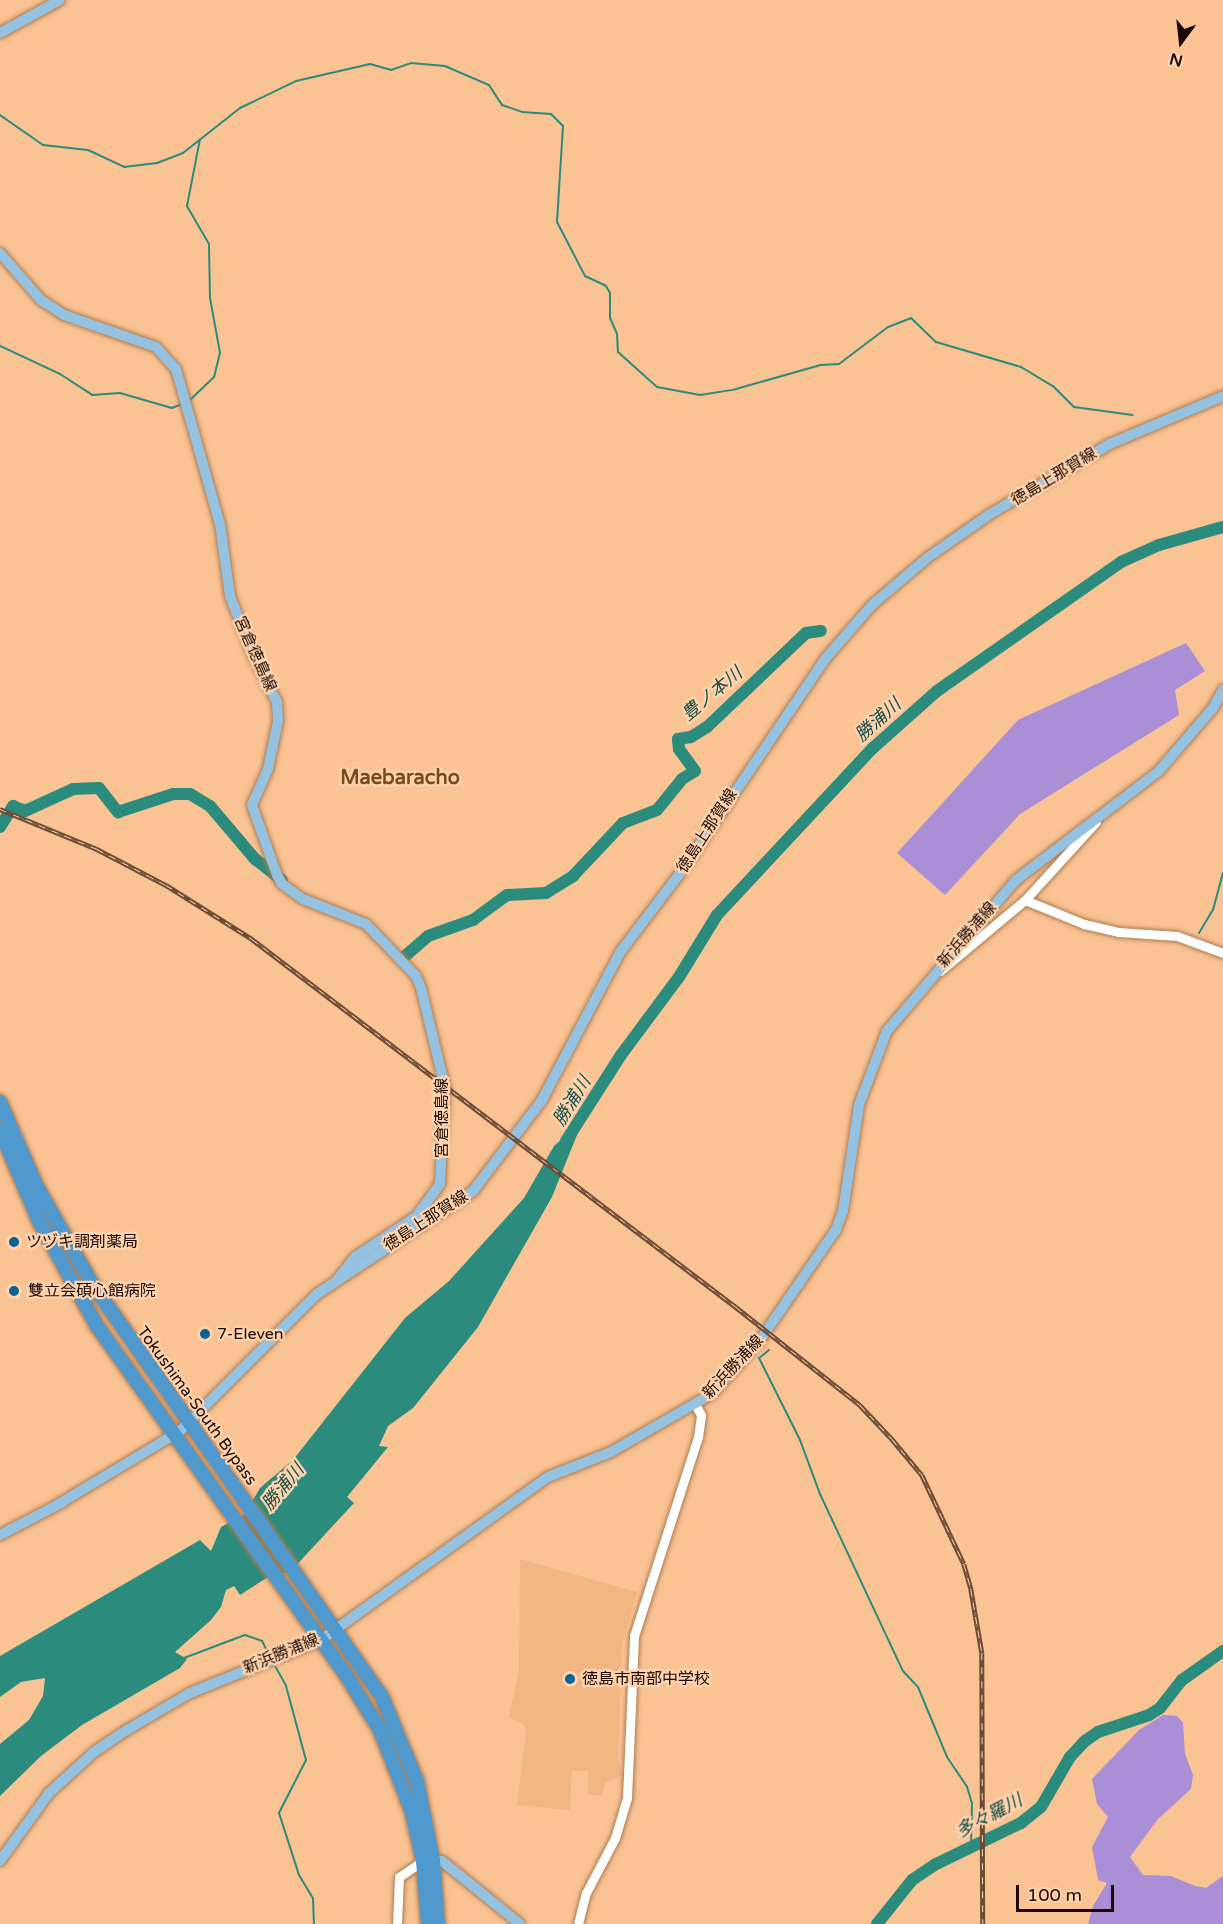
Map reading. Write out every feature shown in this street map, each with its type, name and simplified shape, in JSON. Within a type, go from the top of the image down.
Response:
[{"type":"highway","name":"Tokushima-South Bypass","points":[[0,1102],[23,1171],[60,1262],[102,1333],[334,1625],[382,1696],[408,1753],[438,1924]]},
{"type":"highway","name":"Tokushima-South Bypass","points":[[0,1130],[23,1171]]},
{"type":"highway","name":"Tokushima-South Bypass","points":[[30,1188],[112,1314],[184,1434],[380,1730],[407,1794],[428,1860],[428,1924]]},
{"type":"highway","points":[[334,1625],[336,1641],[373,1701],[380,1730]]},
{"type":"main road","points":[[0,33],[60,0]]},
{"type":"main road","name":"宮倉徳島線","points":[[0,253],[41,300],[64,315],[156,347],[176,369],[220,524],[230,596],[253,655],[277,702],[278,721],[268,769],[252,805],[277,875],[282,884],[303,899],[366,924],[416,976],[421,988],[445,1087],[440,1184],[417,1216],[355,1257],[338,1279]]},
{"type":"main road","name":"徳島上那賀線","points":[[0,1535],[143,1462],[184,1434],[265,1347],[338,1279],[462,1199],[490,1171],[542,1100],[621,951],[681,872],[825,659],[872,604],[927,558],[990,514],[1110,444],[1223,396]]},
{"type":"main road","name":"新浜勝浦線","points":[[0,1860],[37,1807],[94,1752],[190,1693],[318,1636],[548,1477],[611,1452],[696,1406],[745,1359],[826,1248],[843,1211],[853,1133],[870,1070],[887,1031],[1016,880],[1158,772],[1214,708],[1223,690]]},
{"type":"main road","points":[[428,1860],[447,1865],[520,1924]]},
{"type":"street","points":[[933,975],[954,962],[1025,900],[1061,857],[1082,842],[1098,818]]},
{"type":"street","points":[[1025,900],[1103,929],[1177,936],[1223,953]]},
{"type":"street","points":[[578,1924],[586,1893],[615,1838],[627,1798],[634,1636],[698,1437],[701,1415],[696,1406]]},
{"type":"street","points":[[397,1924],[399,1877],[428,1860]]},
{"type":"shaded area","points":[[1186,643],[1205,671],[1175,690],[1179,715],[1020,814],[945,895],[897,853],[1018,720]]},
{"type":"shaded area","name":"徳島市南部中学校","points":[[520,1559],[637,1592],[622,1643],[618,1758],[622,1775],[605,1783],[602,1796],[588,1794],[588,1771],[572,1771],[570,1810],[517,1805],[526,1732],[524,1725],[509,1717],[519,1670]]},
{"type":"shaded area","points":[[1163,1715],[1177,1716],[1183,1723],[1185,1754],[1193,1775],[1191,1789],[1158,1819],[1130,1857],[1143,1875],[1171,1876],[1195,1886],[1206,1888],[1223,1876],[1223,1924],[1088,1924],[1093,1906],[1107,1883],[1098,1880],[1092,1847],[1108,1817],[1097,1804],[1092,1779],[1139,1730]]},
{"type":"water","points":[[583,1120],[552,1197],[478,1327],[413,1408],[388,1426],[379,1446],[388,1447],[347,1497],[354,1503],[290,1572],[271,1575],[240,1595],[234,1586],[226,1590],[221,1607],[211,1620],[175,1652],[187,1659],[180,1668],[82,1725],[41,1756],[0,1796],[0,1744],[29,1720],[43,1696],[45,1678],[21,1682],[0,1697],[0,1656],[200,1540],[211,1551],[221,1527],[244,1515],[260,1488],[293,1460],[405,1318],[449,1281],[524,1198],[554,1146]]},
{"type":"waterway","points":[[0,115],[43,145],[88,150],[124,167],[157,163],[183,153],[240,108],[296,81],[370,64],[391,70],[411,63],[445,66],[489,85],[502,105],[522,112],[551,114],[563,126],[557,222],[585,276],[606,286],[610,293],[610,318],[617,334],[618,352],[657,387],[700,395],[736,389],[820,365],[839,364],[888,327],[911,318],[936,342],[1021,367],[1053,386],[1074,407],[1132,415]]},
{"type":"waterway","points":[[189,401],[214,377],[220,353],[210,298],[209,244],[187,206],[200,139]]},
{"type":"waterway","points":[[0,346],[60,374],[92,395],[120,393],[172,408],[182,404]]},
{"type":"waterway","name":"勝浦川","points":[[566,1141],[621,1055],[679,977],[717,915],[873,748],[937,691],[1121,562],[1159,545],[1223,527]]},
{"type":"waterway","name":"豊ノ本川","points":[[404,957],[428,936],[473,920],[507,895],[546,893],[573,876],[623,823],[657,810],[682,779],[695,771],[679,749],[678,739],[691,737],[707,727],[806,633],[821,631]]},
{"type":"waterway","name":"豊ノ本川","points":[[0,827],[13,806],[25,811],[73,789],[99,788],[118,812],[173,794],[190,794],[210,806],[255,859],[282,880]]},
{"type":"waterway","points":[[1199,933],[1213,910],[1223,873]]},
{"type":"waterway","points":[[769,1350],[759,1358],[800,1440],[820,1494],[903,1671],[918,1687],[947,1757],[967,1787],[972,1803],[971,1847]]},
{"type":"waterway","points":[[184,1658],[245,1635],[262,1641],[270,1657]]},
{"type":"waterway","name":"多々羅川","points":[[877,1924],[912,1880],[934,1865],[1021,1823],[1041,1807],[1070,1757],[1085,1741],[1098,1732],[1149,1715],[1160,1708],[1182,1680],[1223,1651]]},
{"type":"waterway","points":[[274,1664],[286,1686],[306,1760],[279,1813],[299,1875],[313,1898],[314,1924]]},
{"type":"railway","points":[[0,809],[97,849],[166,885],[252,939],[736,1307],[860,1405],[892,1439],[922,1475],[964,1564],[971,1589],[982,1653],[983,1924]]},
{"type":"place","name":"ツヅキ調剤薬局","points":[[14,1242]]},
{"type":"place","name":"雙立会碩心館病院","points":[[14,1291]]},
{"type":"place","name":"7-Eleven","points":[[205,1334]]},
{"type":"place","name":"徳島市南部中学校","points":[[570,1679]]},
{"type":"district","name":"Maebaracho","points":[[400,778]]}]
